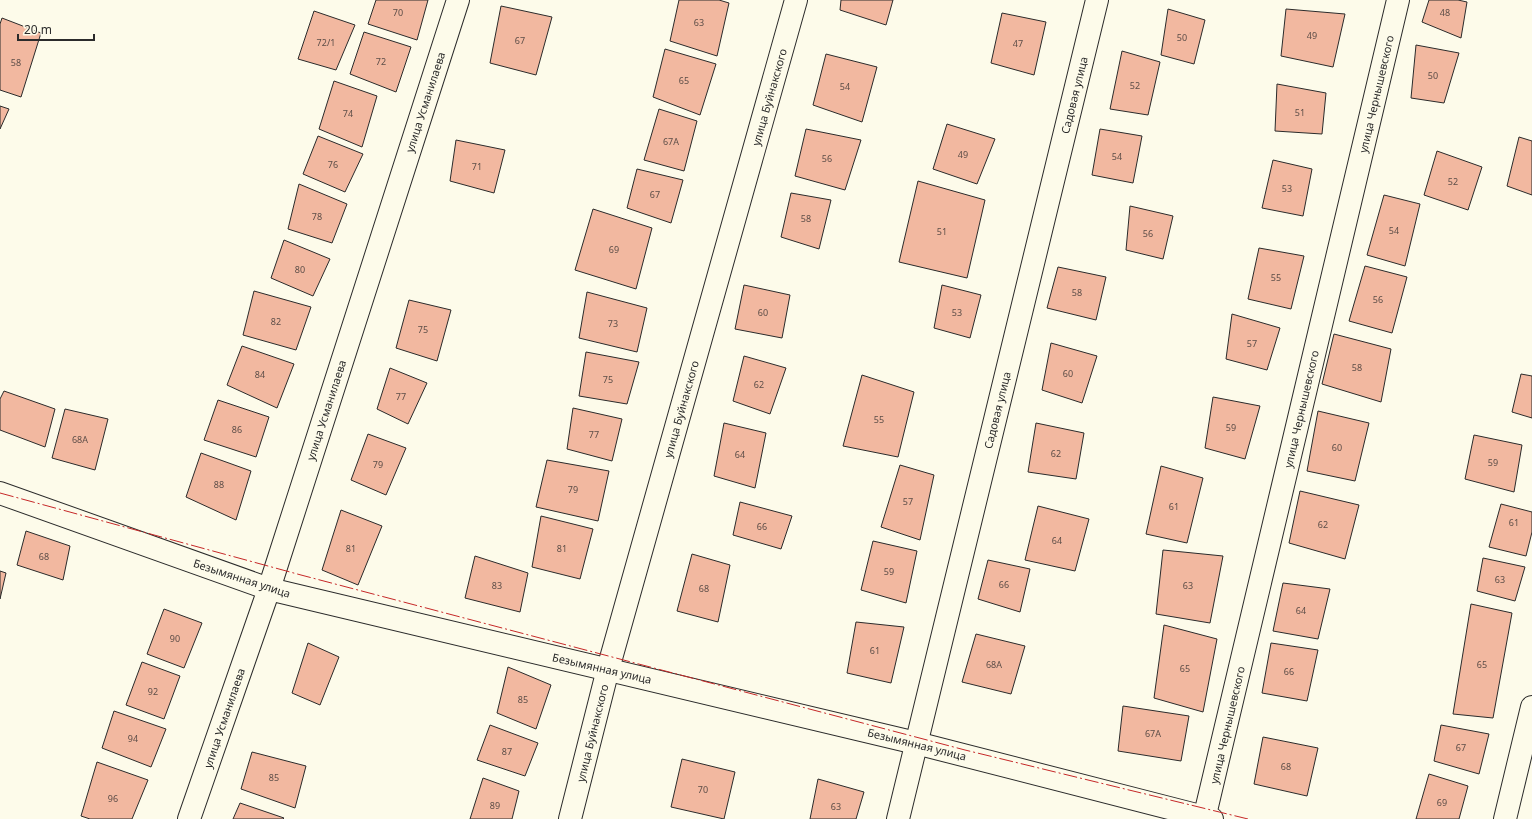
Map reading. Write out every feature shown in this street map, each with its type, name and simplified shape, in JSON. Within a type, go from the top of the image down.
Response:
[{"type":"street","name":"улица Усманилаева","points":[[190,819],[269,589],[458,0]]},
{"type":"street","name":"улица Буйнакского","points":[[570,819],[608,669],[796,0]]},
{"type":"street","name":"Садовая улица","points":[[898,819],[1097,0]]},
{"type":"street","name":"улица Чернышевского","points":[[1207,818],[1398,0]]},
{"type":"street","name":"Безымянная улица","points":[[0,493],[269,589],[916,743],[1207,818]]},
{"type":"street","points":[[1505,819],[1532,707]]},
{"type":"building","points":[[376,0],[428,0],[417,40],[368,24]]},
{"type":"building","points":[[679,0],[719,0],[729,3],[717,56],[670,41]]},
{"type":"building","points":[[841,0],[893,0],[886,25],[840,10]]},
{"type":"building","points":[[1429,0],[1458,0],[1467,2],[1461,38],[1422,22]]},
{"type":"building","points":[[501,6],[552,17],[536,75],[490,63]]},
{"type":"building","points":[[1168,9],[1205,20],[1194,64],[1161,55]]},
{"type":"building","points":[[1286,9],[1345,14],[1333,67],[1281,56]]},
{"type":"building","points":[[314,11],[355,25],[336,70],[298,59]]},
{"type":"building","points":[[1002,13],[1046,22],[1034,75],[991,63]]},
{"type":"building","points":[[2,18],[41,33],[21,97],[0,90],[0,24]]},
{"type":"building","points":[[364,32],[411,47],[396,92],[350,74]]},
{"type":"building","points":[[1416,45],[1459,53],[1444,103],[1411,98]]},
{"type":"building","points":[[665,49],[716,64],[700,115],[653,97]]},
{"type":"building","points":[[1122,51],[1160,62],[1148,115],[1110,109]]},
{"type":"building","points":[[826,54],[877,67],[862,122],[813,105]]},
{"type":"building","points":[[334,81],[377,96],[362,147],[319,129]]},
{"type":"building","points":[[1277,84],[1326,93],[1322,134],[1275,131]]},
{"type":"building","points":[[0,106],[9,109],[0,129]]},
{"type":"building","points":[[659,109],[697,121],[684,171],[644,160]]},
{"type":"building","points":[[947,124],[995,139],[977,184],[933,169]]},
{"type":"building","points":[[806,129],[861,140],[845,190],[795,176]]},
{"type":"building","points":[[1100,129],[1142,136],[1133,183],[1092,175]]},
{"type":"building","points":[[318,136],[363,154],[345,192],[303,174]]},
{"type":"building","points":[[1519,137],[1532,141],[1532,195],[1507,186]]},
{"type":"building","points":[[456,140],[505,150],[494,193],[450,181]]},
{"type":"building","points":[[1437,151],[1482,167],[1468,210],[1424,195]]},
{"type":"building","points":[[1273,160],[1312,169],[1303,216],[1262,208]]},
{"type":"building","points":[[637,169],[683,180],[671,223],[627,208]]},
{"type":"building","points":[[918,181],[985,200],[967,278],[899,262]]},
{"type":"building","points":[[299,184],[347,204],[332,243],[288,229]]},
{"type":"building","points":[[791,193],[831,200],[819,249],[781,237]]},
{"type":"building","points":[[1384,195],[1420,204],[1405,266],[1367,255]]},
{"type":"building","points":[[1130,206],[1173,216],[1163,259],[1126,250]]},
{"type":"building","points":[[593,209],[652,228],[636,289],[575,270]]},
{"type":"building","points":[[284,240],[330,259],[313,296],[271,278]]},
{"type":"building","points":[[1259,248],[1304,256],[1291,309],[1248,299]]},
{"type":"building","points":[[1365,266],[1407,277],[1392,333],[1349,321]]},
{"type":"building","points":[[1058,267],[1106,277],[1096,320],[1047,308]]},
{"type":"building","points":[[744,285],[790,295],[782,338],[735,329]]},
{"type":"building","points":[[942,285],[981,295],[970,338],[934,328]]},
{"type":"building","points":[[254,291],[311,307],[296,350],[243,335]]},
{"type":"building","points":[[587,292],[647,308],[637,352],[579,338]]},
{"type":"building","points":[[409,300],[451,310],[437,361],[396,348]]},
{"type":"building","points":[[1232,314],[1280,328],[1267,370],[1226,359]]},
{"type":"building","points":[[1334,334],[1391,349],[1381,402],[1322,384]]},
{"type":"building","points":[[1051,343],[1097,356],[1082,403],[1042,390]]},
{"type":"building","points":[[242,346],[294,364],[277,408],[227,385]]},
{"type":"building","points":[[586,352],[639,362],[627,404],[579,396]]},
{"type":"building","points":[[744,356],[786,368],[770,414],[733,401]]},
{"type":"building","points":[[390,368],[427,383],[408,424],[377,409]]},
{"type":"building","points":[[1521,374],[1532,376],[1532,418],[1512,412]]},
{"type":"building","points":[[862,375],[914,392],[898,457],[843,446]]},
{"type":"building","points":[[4,391],[55,409],[45,447],[0,430],[0,399]]},
{"type":"building","points":[[1213,397],[1260,406],[1245,459],[1205,448]]},
{"type":"building","points":[[218,400],[269,417],[256,457],[204,440]]},
{"type":"building","points":[[573,408],[622,419],[612,461],[567,449]]},
{"type":"building","points":[[65,409],[108,419],[95,470],[52,458]]},
{"type":"building","points":[[1318,411],[1369,423],[1355,481],[1307,471]]},
{"type":"building","points":[[724,423],[766,433],[755,488],[714,476]]},
{"type":"building","points":[[1036,423],[1084,433],[1076,479],[1028,472]]},
{"type":"building","points":[[368,434],[406,448],[386,495],[351,480]]},
{"type":"building","points":[[1474,435],[1522,445],[1514,492],[1465,479]]},
{"type":"building","points":[[201,453],[251,471],[236,520],[186,497]]},
{"type":"building","points":[[547,460],[609,471],[598,521],[536,507]]},
{"type":"building","points":[[900,465],[934,475],[920,540],[881,527]]},
{"type":"building","points":[[1161,466],[1203,478],[1187,543],[1146,534]]},
{"type":"building","points":[[1300,491],[1359,505],[1345,559],[1289,543]]},
{"type":"building","points":[[740,502],[792,516],[781,549],[733,535]]},
{"type":"building","points":[[1501,504],[1532,512],[1532,532],[1526,556],[1489,547]]},
{"type":"building","points":[[1038,506],[1089,519],[1075,571],[1025,560]]},
{"type":"building","points":[[341,510],[382,526],[358,585],[322,570]]},
{"type":"building","points":[[541,516],[593,529],[580,579],[532,567]]},
{"type":"building","points":[[26,531],[70,546],[63,580],[17,565]]},
{"type":"building","points":[[873,541],[917,551],[906,603],[861,590]]},
{"type":"building","points":[[1163,550],[1223,556],[1210,623],[1156,614]]},
{"type":"building","points":[[692,554],[730,565],[718,622],[677,611]]},
{"type":"building","points":[[475,556],[528,573],[520,612],[465,598]]},
{"type":"building","points":[[1483,558],[1525,567],[1515,601],[1477,591]]},
{"type":"building","points":[[988,560],[1030,569],[1020,612],[978,599]]},
{"type":"building","points":[[0,571],[6,573],[0,599]]},
{"type":"building","points":[[1283,583],[1330,589],[1318,639],[1273,631]]},
{"type":"building","points":[[1471,604],[1512,613],[1493,718],[1453,714]]},
{"type":"building","points":[[164,609],[202,623],[184,668],[147,654]]},
{"type":"building","points":[[856,622],[904,627],[891,683],[847,673]]},
{"type":"building","points":[[1164,625],[1217,639],[1203,712],[1154,698]]},
{"type":"building","points":[[976,634],[1025,646],[1011,694],[962,682]]},
{"type":"building","points":[[308,643],[339,657],[320,705],[292,693]]},
{"type":"building","points":[[1271,643],[1318,650],[1307,701],[1262,693]]},
{"type":"building","points":[[142,662],[180,676],[164,719],[126,705]]},
{"type":"building","points":[[508,667],[551,685],[536,729],[497,713]]},
{"type":"building","points":[[1123,706],[1189,716],[1181,761],[1118,751]]},
{"type":"building","points":[[114,711],[166,729],[151,767],[102,748]]},
{"type":"building","points":[[490,725],[538,743],[525,776],[477,760]]},
{"type":"building","points":[[1441,725],[1489,734],[1479,774],[1434,761]]},
{"type":"building","points":[[1263,737],[1318,748],[1307,796],[1254,784]]},
{"type":"building","points":[[252,752],[306,766],[295,808],[241,789]]},
{"type":"building","points":[[682,759],[735,772],[724,819],[671,807]]},
{"type":"building","points":[[97,762],[148,780],[132,819],[90,819],[81,816]]},
{"type":"building","points":[[1429,774],[1468,786],[1459,819],[1416,819]]},
{"type":"building","points":[[483,778],[519,791],[512,819],[470,819]]},
{"type":"building","points":[[818,779],[864,792],[856,819],[810,819]]},
{"type":"building","points":[[240,803],[284,818],[233,819]]},
{"type":"power","points":[[0,493],[301,575],[965,750],[1248,819]]}]
